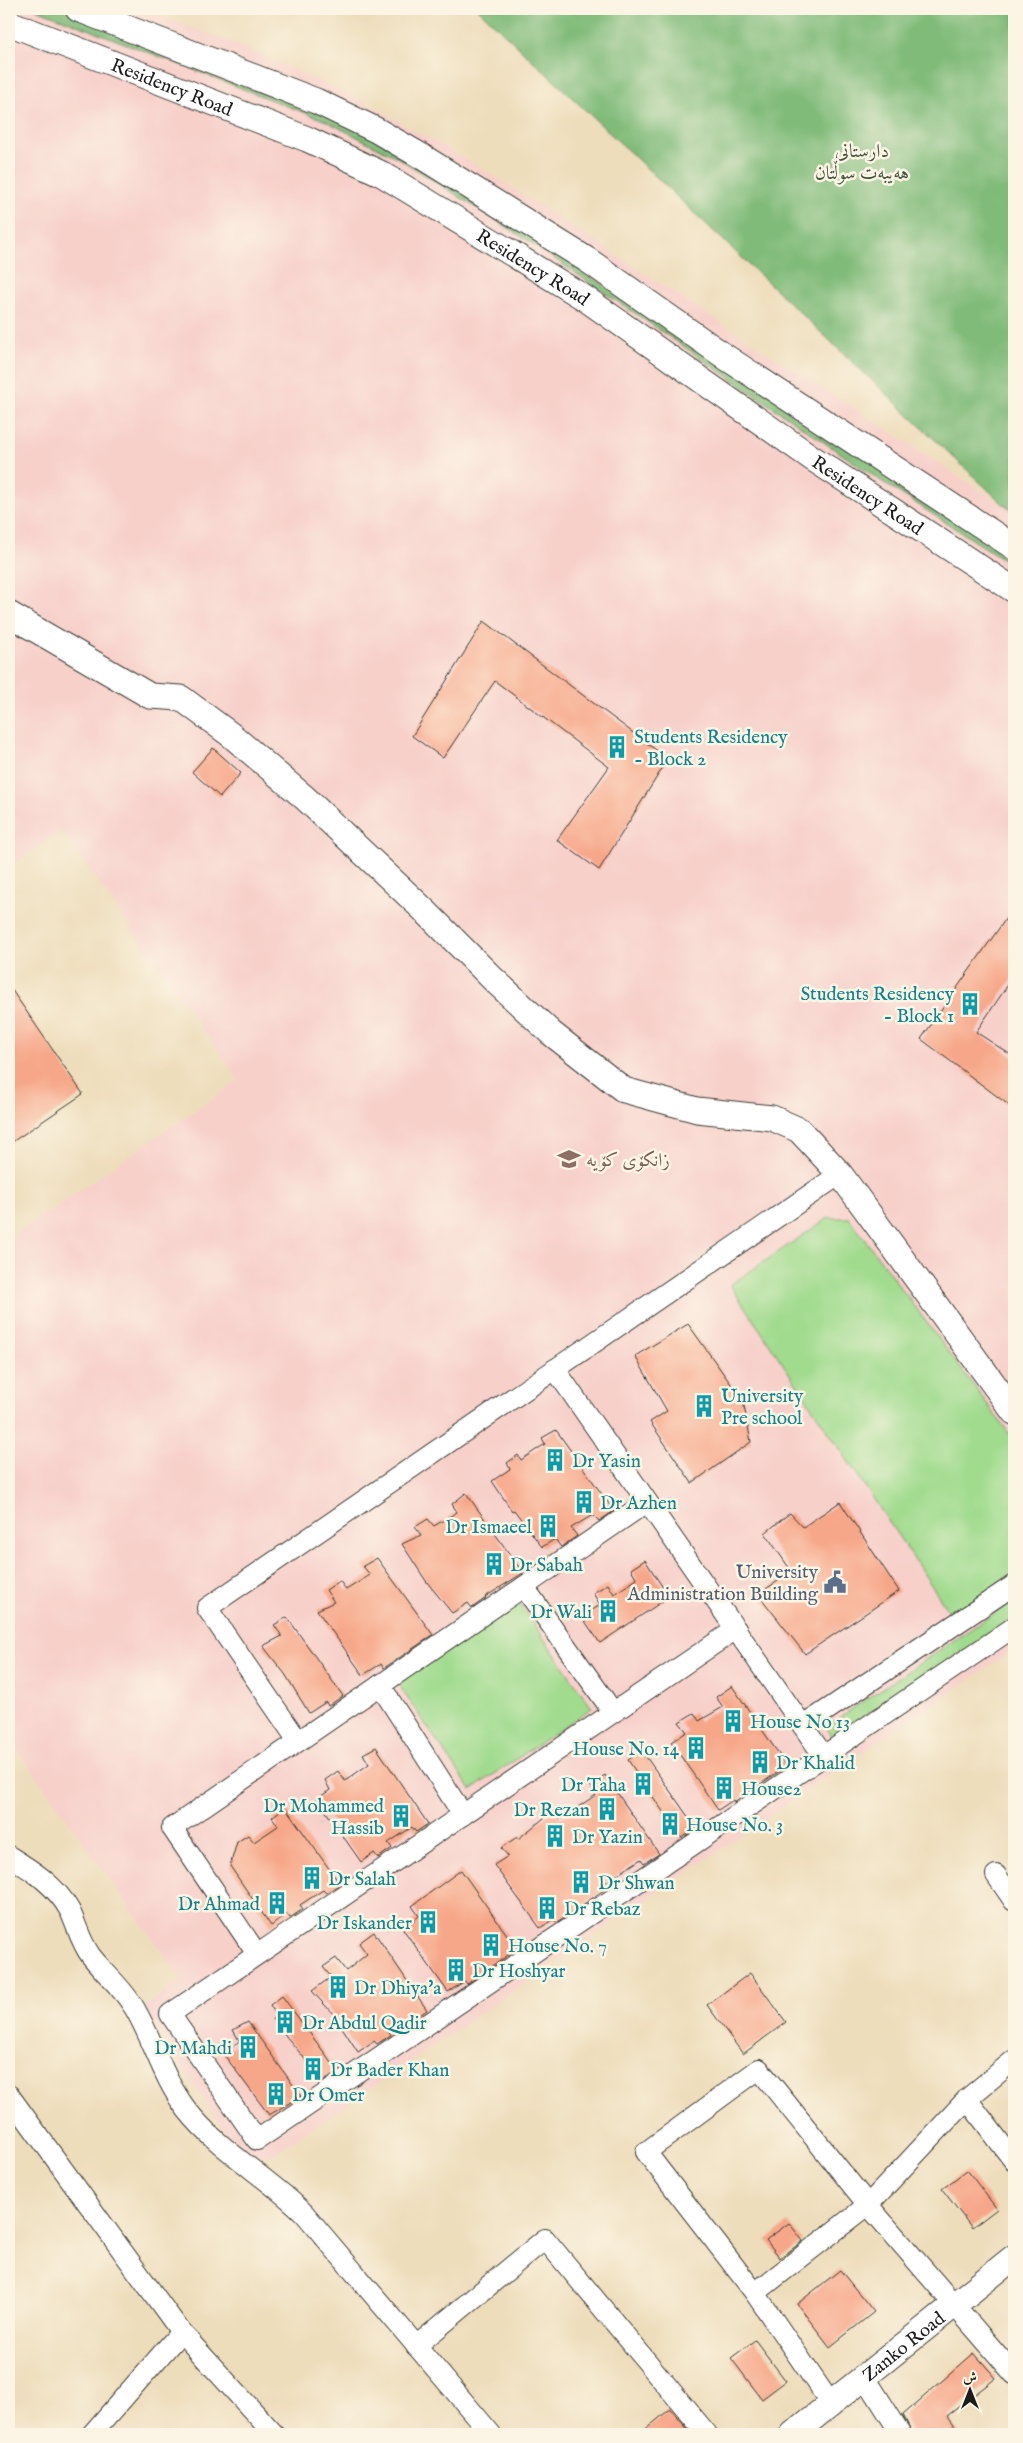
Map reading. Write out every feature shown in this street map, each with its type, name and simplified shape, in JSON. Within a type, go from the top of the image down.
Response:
[{"type":"street","name":"Residency Road","points":[[78,9],[316,101],[376,130],[589,261],[727,358],[1014,547]]},
{"type":"street","name":"Residency Road","points":[[9,23],[307,139],[382,174],[583,297],[812,458],[1014,590]]},
{"type":"street","points":[[9,614],[150,696],[181,698],[231,735],[305,798],[551,1033],[624,1090],[697,1110],[772,1118],[800,1130],[840,1174],[1014,1412]]},
{"type":"street","points":[[298,1741],[207,1608],[840,1174]]},
{"type":"street","points":[[555,1369],[823,1755]]},
{"type":"street","points":[[258,1954],[172,1828],[647,1502]]},
{"type":"street","points":[[803,1726],[1014,1585]]},
{"type":"street","points":[[524,1587],[614,1712]]},
{"type":"street","points":[[736,1629],[170,2014],[257,2140],[1014,1627]]},
{"type":"street","points":[[380,1685],[463,1815]]},
{"type":"street","points":[[9,1856],[42,1877],[55,1890],[69,1910],[91,1956],[122,1989],[134,2008],[163,2072],[187,2111],[220,2143],[273,2183],[304,2213],[491,2434]]},
{"type":"street","points":[[996,1875],[1014,1902]]},
{"type":"street","points":[[755,2293],[868,2205],[967,2099],[1014,2060]]},
{"type":"street","points":[[831,2404],[755,2293],[646,2152],[760,2069],[868,2205],[1014,2374]]},
{"type":"street","points":[[9,2095],[181,2332],[274,2434]]},
{"type":"street","points":[[967,2099],[1014,2161]]},
{"type":"street","points":[[416,2346],[545,2239],[707,2434]]},
{"type":"street","name":"Zanko Road","points":[[793,2434],[1014,2257]]},
{"type":"street","points":[[92,2434],[181,2332]]},
{"type":"street","points":[[865,2377],[901,2434]]},
{"type":"shaded area","name":"زانکۆی کۆیە","points":[[9,9],[139,9],[237,44],[367,103],[484,170],[1014,512],[1014,1649],[274,2154],[254,2156],[237,2149],[142,2008],[182,1980],[9,1738],[9,1239],[239,1080],[62,831],[9,867]]},
{"type":"green space","points":[[36,9],[83,9],[330,108],[1014,549],[1014,566],[884,483],[527,240],[400,159],[326,121]]},
{"type":"green space","name":"دارستانی هەیبەت سوڵتان","points":[[478,9],[1014,9],[1014,512],[1002,503]]},
{"type":"green space","points":[[828,1218],[849,1218],[1014,1440],[1014,1578],[954,1619],[730,1285]]},
{"type":"green space","points":[[1014,1600],[1014,1618],[832,1737],[825,1727]]},
{"type":"green space","points":[[518,1601],[592,1708],[471,1790],[397,1683]]},
{"type":"building","name":"Students Residency - Block 2","points":[[484,621],[668,759],[599,870],[557,840],[609,767],[495,681],[443,758],[412,736]]},
{"type":"building","points":[[213,748],[241,773],[220,797],[192,772]]},
{"type":"building","name":"Students Residency - Block 1","points":[[1014,907],[1014,976],[976,1032],[1014,1057],[1014,1109],[921,1039]]},
{"type":"building","points":[[9,986],[83,1094],[9,1144]]},
{"type":"building","name":"University Pre school","points":[[688,1324],[743,1401],[751,1442],[692,1483],[650,1422],[667,1411],[635,1356]]},
{"type":"building","points":[[556,1430],[614,1511],[599,1521],[593,1515],[571,1528],[577,1536],[561,1547],[555,1539],[542,1547],[514,1510],[512,1511],[492,1481],[510,1469],[507,1463],[518,1455],[521,1460],[545,1444],[542,1438]]},
{"type":"building","points":[[466,1493],[523,1573],[485,1597],[472,1608],[468,1603],[452,1613],[426,1581],[402,1544],[421,1535],[415,1527],[428,1519],[434,1526],[457,1512],[452,1504]]},
{"type":"building","name":"University Administration Building","points":[[840,1502],[899,1591],[805,1654],[758,1594],[792,1572],[765,1533],[790,1513],[803,1527]]},
{"type":"building","points":[[377,1558],[433,1635],[384,1668],[381,1664],[363,1675],[317,1610],[334,1602],[326,1590],[340,1581],[346,1590],[370,1575],[363,1566]]},
{"type":"building","points":[[645,1560],[669,1597],[600,1643],[582,1617],[600,1605],[593,1593],[608,1584],[614,1594],[637,1579],[631,1569]]},
{"type":"building","points":[[287,1617],[343,1696],[328,1706],[326,1702],[309,1713],[285,1674],[263,1646],[282,1636],[274,1625]]},
{"type":"building","points":[[732,1686],[787,1766],[734,1802],[733,1800],[718,1810],[671,1742],[687,1732],[679,1722],[694,1713],[699,1721],[723,1707],[716,1697]]},
{"type":"building","points":[[376,1747],[428,1824],[416,1832],[412,1827],[388,1843],[392,1848],[378,1858],[374,1853],[361,1862],[317,1799],[330,1790],[325,1780],[338,1771],[345,1781],[369,1764],[363,1754]]},
{"type":"building","points":[[642,1751],[696,1828],[681,1838],[628,1760]]},
{"type":"building","points":[[605,1775],[659,1854],[644,1863],[641,1859],[605,1883],[608,1887],[557,1923],[554,1919],[540,1928],[494,1865],[508,1856],[501,1848],[517,1837],[518,1839],[554,1810],[560,1819],[596,1795],[590,1785]]},
{"type":"building","points":[[285,1807],[340,1884],[326,1893],[323,1890],[300,1905],[303,1909],[290,1918],[287,1914],[271,1926],[230,1866],[237,1842],[248,1835],[254,1842],[278,1826],[272,1817]]},
{"type":"building","points":[[461,1870],[517,1949],[467,1984],[465,1981],[448,1992],[403,1929],[419,1916],[412,1906]]},
{"type":"building","points":[[374,1932],[427,2010],[414,2019],[412,2016],[388,2030],[391,2035],[377,2044],[374,2041],[358,2052],[334,2015],[312,1991],[331,1977],[323,1967],[336,1958],[346,1971],[367,1954],[359,1943]]},
{"type":"building","points":[[750,1973],[786,2022],[743,2054],[707,2005]]},
{"type":"building","points":[[282,1996],[338,2071],[323,2081],[272,2019],[277,2016],[270,2005]]},
{"type":"building","points":[[248,2022],[301,2096],[269,2115],[222,2052],[240,2042],[233,2030]]},
{"type":"building","points":[[967,2170],[997,2209],[972,2228],[942,2189]]},
{"type":"building","points":[[789,2223],[803,2241],[780,2258],[766,2240]]},
{"type":"building","points":[[840,2270],[874,2312],[830,2347],[797,2304]]},
{"type":"building","points":[[755,2340],[786,2381],[762,2399],[731,2358]]},
{"type":"building","points":[[974,2353],[996,2378],[947,2416],[960,2434],[913,2434],[903,2415]]},
{"type":"building","points":[[670,2409],[692,2434],[640,2434]]},
{"type":"place","name":"Students Residency - Block 2","points":[[617,747]]},
{"type":"place","name":"Students Residency - Block 1","points":[[970,1004]]},
{"type":"place","name":"زانکۆی کۆیە","points":[[569,1159]]},
{"type":"place","name":"University Pre school","points":[[704,1406]]},
{"type":"place","name":"Dr Yasin","points":[[555,1460]]},
{"type":"place","name":"Dr Azhen","points":[[584,1502]]},
{"type":"place","name":"Dr Ismaeel","points":[[548,1526]]},
{"type":"place","name":"Dr Sabah","points":[[494,1564]]},
{"type":"place","name":"University Administration Building","points":[[835,1582]]},
{"type":"place","name":"Dr Wali","points":[[608,1611]]},
{"type":"place","name":"House No 13","points":[[733,1721]]},
{"type":"place","name":"House No. 14","points":[[696,1748]]},
{"type":"place","name":"Dr Khalid","points":[[760,1762]]},
{"type":"place","name":"Dr Taha","points":[[643,1784]]},
{"type":"place","name":"House2","points":[[724,1788]]},
{"type":"place","name":"Dr Rezan","points":[[607,1809]]},
{"type":"place","name":"Dr Mohammed Hassib","points":[[401,1816]]},
{"type":"place","name":"House No. 3","points":[[670,1824]]},
{"type":"place","name":"Dr Yazin","points":[[555,1836]]},
{"type":"place","name":"Dr Salah","points":[[312,1878]]},
{"type":"place","name":"Dr Shwan","points":[[581,1882]]},
{"type":"place","name":"Dr Ahmad","points":[[277,1903]]},
{"type":"place","name":"Dr Rebaz","points":[[547,1908]]},
{"type":"place","name":"Dr Iskander","points":[[428,1922]]},
{"type":"place","name":"House No. 7","points":[[491,1945]]},
{"type":"place","name":"Dr Hoshyar","points":[[456,1970]]},
{"type":"place","name":"Dr Dhiya'a","points":[[338,1987]]},
{"type":"place","name":"Dr Abdul Qadir","points":[[285,2022]]},
{"type":"place","name":"Dr Mahdi","points":[[248,2047]]},
{"type":"place","name":"Dr Bader Khan","points":[[313,2069]]},
{"type":"place","name":"Dr Omer","points":[[276,2094]]}]
